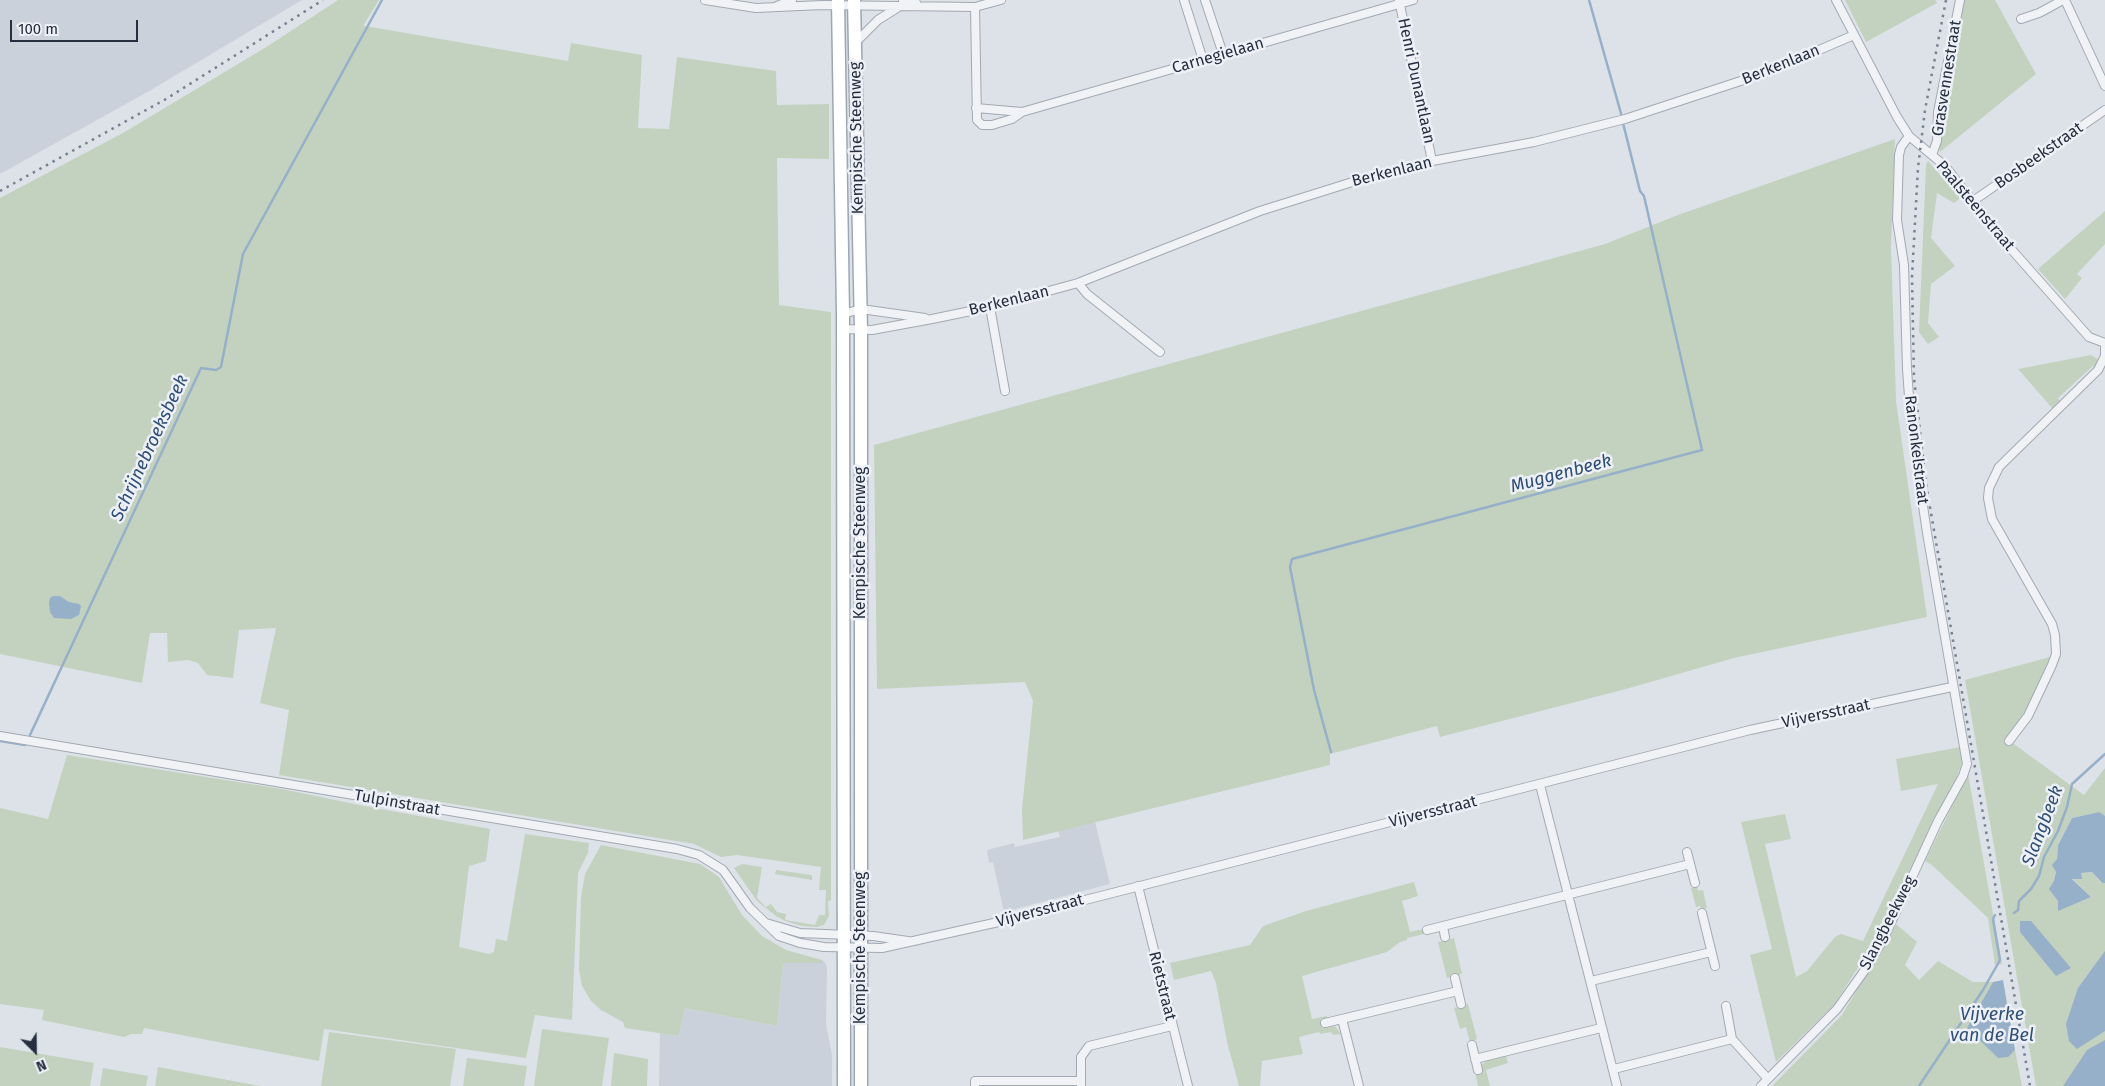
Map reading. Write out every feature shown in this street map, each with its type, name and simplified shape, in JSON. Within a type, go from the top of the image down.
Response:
[{"type":"main road","name":"Kempische Steenweg","points":[[838,3],[844,329],[844,1086]]},
{"type":"main road","name":"Kempische Steenweg","points":[[854,3],[861,309],[861,1086]]},
{"type":"street","points":[[705,0],[756,8],[838,3],[902,3],[928,6],[975,7],[1001,0]]},
{"type":"street","points":[[777,6],[792,0]]},
{"type":"street","points":[[1184,0],[1203,60]]},
{"type":"street","points":[[1205,0],[1223,54]]},
{"type":"street","name":"Carnegielaan","points":[[1022,112],[976,108],[977,120],[982,125],[992,125],[1012,119],[1022,112],[1400,2],[1413,0]]},
{"type":"street","name":"Paalsteenstraat","points":[[1836,0],[1897,117],[1909,136],[1945,166],[2004,241],[2089,337],[2105,344]]},
{"type":"street","name":"Grasvennestraat","points":[[1932,155],[1937,141],[1938,112],[1960,0]]},
{"type":"street","points":[[2021,19],[2039,13],[2064,0],[2105,86]]},
{"type":"street","name":"Henri Dunantlaan","points":[[1400,2],[1432,161]]},
{"type":"street","points":[[856,42],[878,20],[902,3]]},
{"type":"street","points":[[975,7],[976,108]]},
{"type":"street","name":"Berkenlaan","points":[[844,329],[861,330],[932,319],[990,307],[1078,283],[1260,211],[1362,178],[1432,161],[1534,142],[1625,119],[1768,72],[1854,35]]},
{"type":"street","name":"Bosbeekstraat","points":[[1973,201],[2105,110]]},
{"type":"street","name":"Ranonkelstraat","points":[[1909,136],[1900,146],[1897,220],[1904,265],[1907,378],[1911,424],[1952,687],[1967,764]]},
{"type":"street","points":[[1078,283],[1087,294],[1160,352]]},
{"type":"street","points":[[990,307],[1005,391]]},
{"type":"street","name":"Berkenlaan","points":[[843,314],[861,309],[932,319]]},
{"type":"street","points":[[2009,741],[2028,716],[2052,665],[2056,654],[2055,635],[2052,624],[1992,519],[1988,498],[1989,488],[2000,467],[2098,370],[2105,356],[2105,344]]},
{"type":"street","name":"Vijversstraat","points":[[861,942],[882,948],[914,942],[1540,785],[1750,730],[1952,687]]},
{"type":"street","name":"Tulpinstraat","points":[[0,736],[677,849],[699,855],[718,866],[734,882],[750,908],[779,936],[800,943],[861,942]]},
{"type":"street","name":"Slangbeekweg","points":[[1761,1086],[1838,1010],[1867,967],[1882,940],[1938,822],[1963,776],[1967,764]]},
{"type":"street","points":[[1540,785],[1617,1086]]},
{"type":"street","points":[[1687,852],[1695,883]]},
{"type":"street","points":[[1427,930],[1568,893],[1690,864]]},
{"type":"street","name":"Rietstraat","points":[[1138,886],[1188,1086]]},
{"type":"street","points":[[1702,913],[1715,966]]},
{"type":"street","name":"Tulpinstraat","points":[[764,922],[800,933],[845,942]]},
{"type":"street","points":[[1443,926],[1445,937]]},
{"type":"street","name":"Vijversstraat","points":[[845,942],[914,942]]},
{"type":"street","points":[[1591,981],[1711,952]]},
{"type":"street","points":[[1455,978],[1461,1004]]},
{"type":"street","points":[[1325,1023],[1458,991]]},
{"type":"street","points":[[1726,1006],[1732,1039],[1768,1079]]},
{"type":"street","points":[[1342,1019],[1359,1086]]},
{"type":"street","points":[[975,1086],[975,1081],[1081,1084],[1081,1057],[1089,1046],[1172,1026]]},
{"type":"street","points":[[1475,1059],[1601,1028]]},
{"type":"street","points":[[1614,1070],[1732,1039]]},
{"type":"street","points":[[1472,1045],[1478,1070]]},
{"type":"shaded area","points":[[0,0],[302,0],[151,90],[0,174]]},
{"type":"shaded area","points":[[1095,822],[1110,884],[1004,912],[993,862],[989,863],[987,850],[1014,843],[1015,847],[1060,837],[1058,830]]},
{"type":"shaded area","points":[[822,960],[827,968],[826,1024],[832,1055],[832,1086],[659,1086],[660,1033],[679,1036],[685,1008],[777,1026],[783,963],[821,963]]},
{"type":"green space","points":[[338,0],[379,0],[363,26],[568,61],[571,43],[642,55],[638,128],[669,129],[677,57],[776,71],[777,105],[829,104],[829,159],[777,158],[779,305],[831,312],[831,900],[828,901],[829,916],[824,925],[817,927],[802,926],[785,921],[776,916],[757,901],[734,868],[742,864],[762,867],[757,898],[766,907],[771,904],[777,912],[786,914],[785,920],[815,925],[819,915],[825,915],[826,890],[819,890],[821,867],[737,855],[721,857],[694,844],[279,775],[289,710],[260,703],[276,628],[239,630],[233,678],[207,675],[198,663],[188,660],[168,662],[167,633],[150,633],[142,683],[0,654],[0,198],[123,133],[268,46]]},
{"type":"green space","points":[[1845,0],[1935,0],[1937,3],[1866,42]]},
{"type":"green space","points":[[1963,0],[1995,0],[2036,74],[1940,152],[1941,114]]},
{"type":"green space","points":[[1895,139],[1891,247],[1896,401],[1927,617],[1734,658],[1626,689],[1440,737],[1437,726],[1330,754],[1330,765],[1023,840],[1022,809],[1033,701],[1025,682],[877,689],[874,445],[1605,244],[1678,215]]},
{"type":"green space","points":[[1928,161],[1960,198],[1954,203],[1937,193],[1931,238],[1955,266],[1931,284],[1928,323],[1939,337],[1928,344],[1919,332],[1926,165]]},
{"type":"green space","points":[[2105,211],[2105,244],[2077,274],[2082,278],[2065,299],[2038,269]]},
{"type":"green space","points":[[2091,355],[2099,360],[2096,369],[2093,366],[2058,398],[2061,402],[2053,409],[2018,369]]},
{"type":"green space","points":[[2050,657],[2027,708],[2007,739],[2084,795],[2105,768],[2105,818],[2099,812],[2072,818],[2058,844],[2054,893],[2058,901],[2058,910],[2091,897],[2072,878],[2081,873],[2092,872],[2101,883],[2105,883],[2105,1086],[2036,1086],[1965,680]]},
{"type":"green space","points":[[1961,747],[1962,763],[1951,792],[1861,963],[1834,1005],[1776,1062],[1750,955],[1772,949],[1741,822],[1785,814],[1791,839],[1765,844],[1796,977],[1807,971],[1835,937],[1841,934],[1863,941],[1938,784],[1901,791],[1896,759]]},
{"type":"green space","points":[[67,755],[282,789],[490,829],[486,861],[469,866],[459,947],[489,954],[494,952],[496,939],[507,941],[525,834],[589,843],[588,853],[578,873],[572,1020],[535,1015],[526,1058],[324,1029],[319,1061],[144,1028],[142,1034],[131,1034],[124,1037],[42,1020],[44,1010],[0,1004],[0,808],[48,819]]},
{"type":"green space","points":[[1968,774],[2002,964],[1995,965],[1988,918],[1933,866],[1925,861]]},
{"type":"green space","points":[[601,845],[700,864],[719,877],[742,915],[762,936],[786,950],[822,960],[822,963],[783,963],[777,1026],[685,1008],[679,1036],[625,1028],[623,1022],[601,1010],[591,1001],[582,986],[579,970],[581,897],[585,874]]},
{"type":"green space","points":[[776,870],[812,875],[812,880],[775,874]]},
{"type":"green space","points":[[1414,882],[1418,896],[1402,901],[1410,932],[1424,929],[1424,934],[1407,938],[1407,940],[1400,942],[1387,952],[1302,976],[1312,1019],[1327,1016],[1327,1018],[1321,1020],[1322,1028],[1335,1026],[1341,1034],[1333,1035],[1331,1032],[1320,1034],[1319,1032],[1299,1037],[1303,1054],[1262,1061],[1260,1086],[1239,1086],[1227,1042],[1216,983],[1211,971],[1174,980],[1170,963],[1250,945],[1263,926],[1306,911]]},
{"type":"green space","points":[[1697,886],[1698,891],[1703,890],[1707,908],[1701,909],[1700,906],[1696,907],[1691,888]]},
{"type":"green space","points":[[1896,924],[1917,942],[1905,965],[1919,980],[1938,961],[1973,982],[1993,982],[1968,1028],[1998,1058],[2015,1050],[2022,1086],[1772,1086],[1842,1015]]},
{"type":"green space","points":[[1454,938],[1462,974],[1447,978],[1438,942]]},
{"type":"green space","points":[[1468,1004],[1477,1039],[1470,1043],[1466,1027],[1460,1029],[1454,1008]]},
{"type":"green space","points":[[542,1029],[609,1038],[602,1086],[534,1086]]},
{"type":"green space","points":[[329,1032],[456,1049],[450,1086],[321,1086]]},
{"type":"green space","points":[[0,1047],[94,1063],[90,1086],[0,1086]]},
{"type":"green space","points":[[614,1053],[648,1059],[647,1086],[611,1086]]},
{"type":"green space","points":[[1506,1055],[1508,1063],[1486,1070],[1490,1086],[1478,1086],[1475,1072],[1482,1070],[1482,1065],[1486,1061]]},
{"type":"green space","points":[[467,1058],[527,1066],[524,1086],[463,1086]]},
{"type":"green space","points":[[158,1067],[260,1086],[155,1086]]},
{"type":"green space","points":[[103,1068],[148,1076],[146,1086],[100,1086]]},
{"type":"water","points":[[53,596],[60,596],[69,602],[79,604],[81,606],[79,615],[71,619],[54,618],[50,612],[49,602]]},
{"type":"water","points":[[2099,812],[2105,816],[2105,883],[2102,883],[2092,872],[2081,873],[2082,879],[2072,879],[2091,897],[2058,911],[2058,901],[2049,889],[2054,881],[2056,872],[2052,865],[2057,859],[2058,845],[2072,818]]},
{"type":"water","points":[[2020,921],[2031,921],[2071,968],[2056,976],[2020,932]]},
{"type":"water","points":[[2105,951],[2105,1031],[2077,1049],[2069,1041],[2066,1024],[2078,988]]},
{"type":"water","name":"Vijverke van de Bel","points":[[2003,980],[2015,1050],[2008,1057],[1998,1058],[1967,1028],[1993,982]]},
{"type":"water","points":[[2105,1040],[2105,1086],[2063,1086],[2087,1050]]},
{"type":"waterway","name":"Schrijnebroeksbeek","points":[[30,735],[201,368],[216,370],[221,367],[243,254],[382,0]]},
{"type":"waterway","name":"Muggenbeek","points":[[1589,0],[1622,117]]},
{"type":"waterway","name":"Muggenbeek","points":[[1331,752],[1314,690],[1290,567],[1292,559],[1702,450],[1644,196],[1640,191],[1623,123]]},
{"type":"waterway","name":"Schrijnebroeksbeek","points":[[0,741],[25,745]]},
{"type":"waterway","name":"Slangbeek","points":[[2014,913],[2018,910],[2019,901],[2031,889],[2039,876],[2044,857],[2058,831],[2067,807],[2072,784],[2105,754]]},
{"type":"waterway","name":"Slangbeek","points":[[1919,1086],[1983,990],[2000,960],[1993,919],[1995,915]]},
{"type":"railway","points":[[0,191],[166,99],[323,0]]},
{"type":"railway","points":[[1946,0],[1925,110],[1918,168],[1912,277],[1914,378],[1926,484],[2030,1086]]}]
